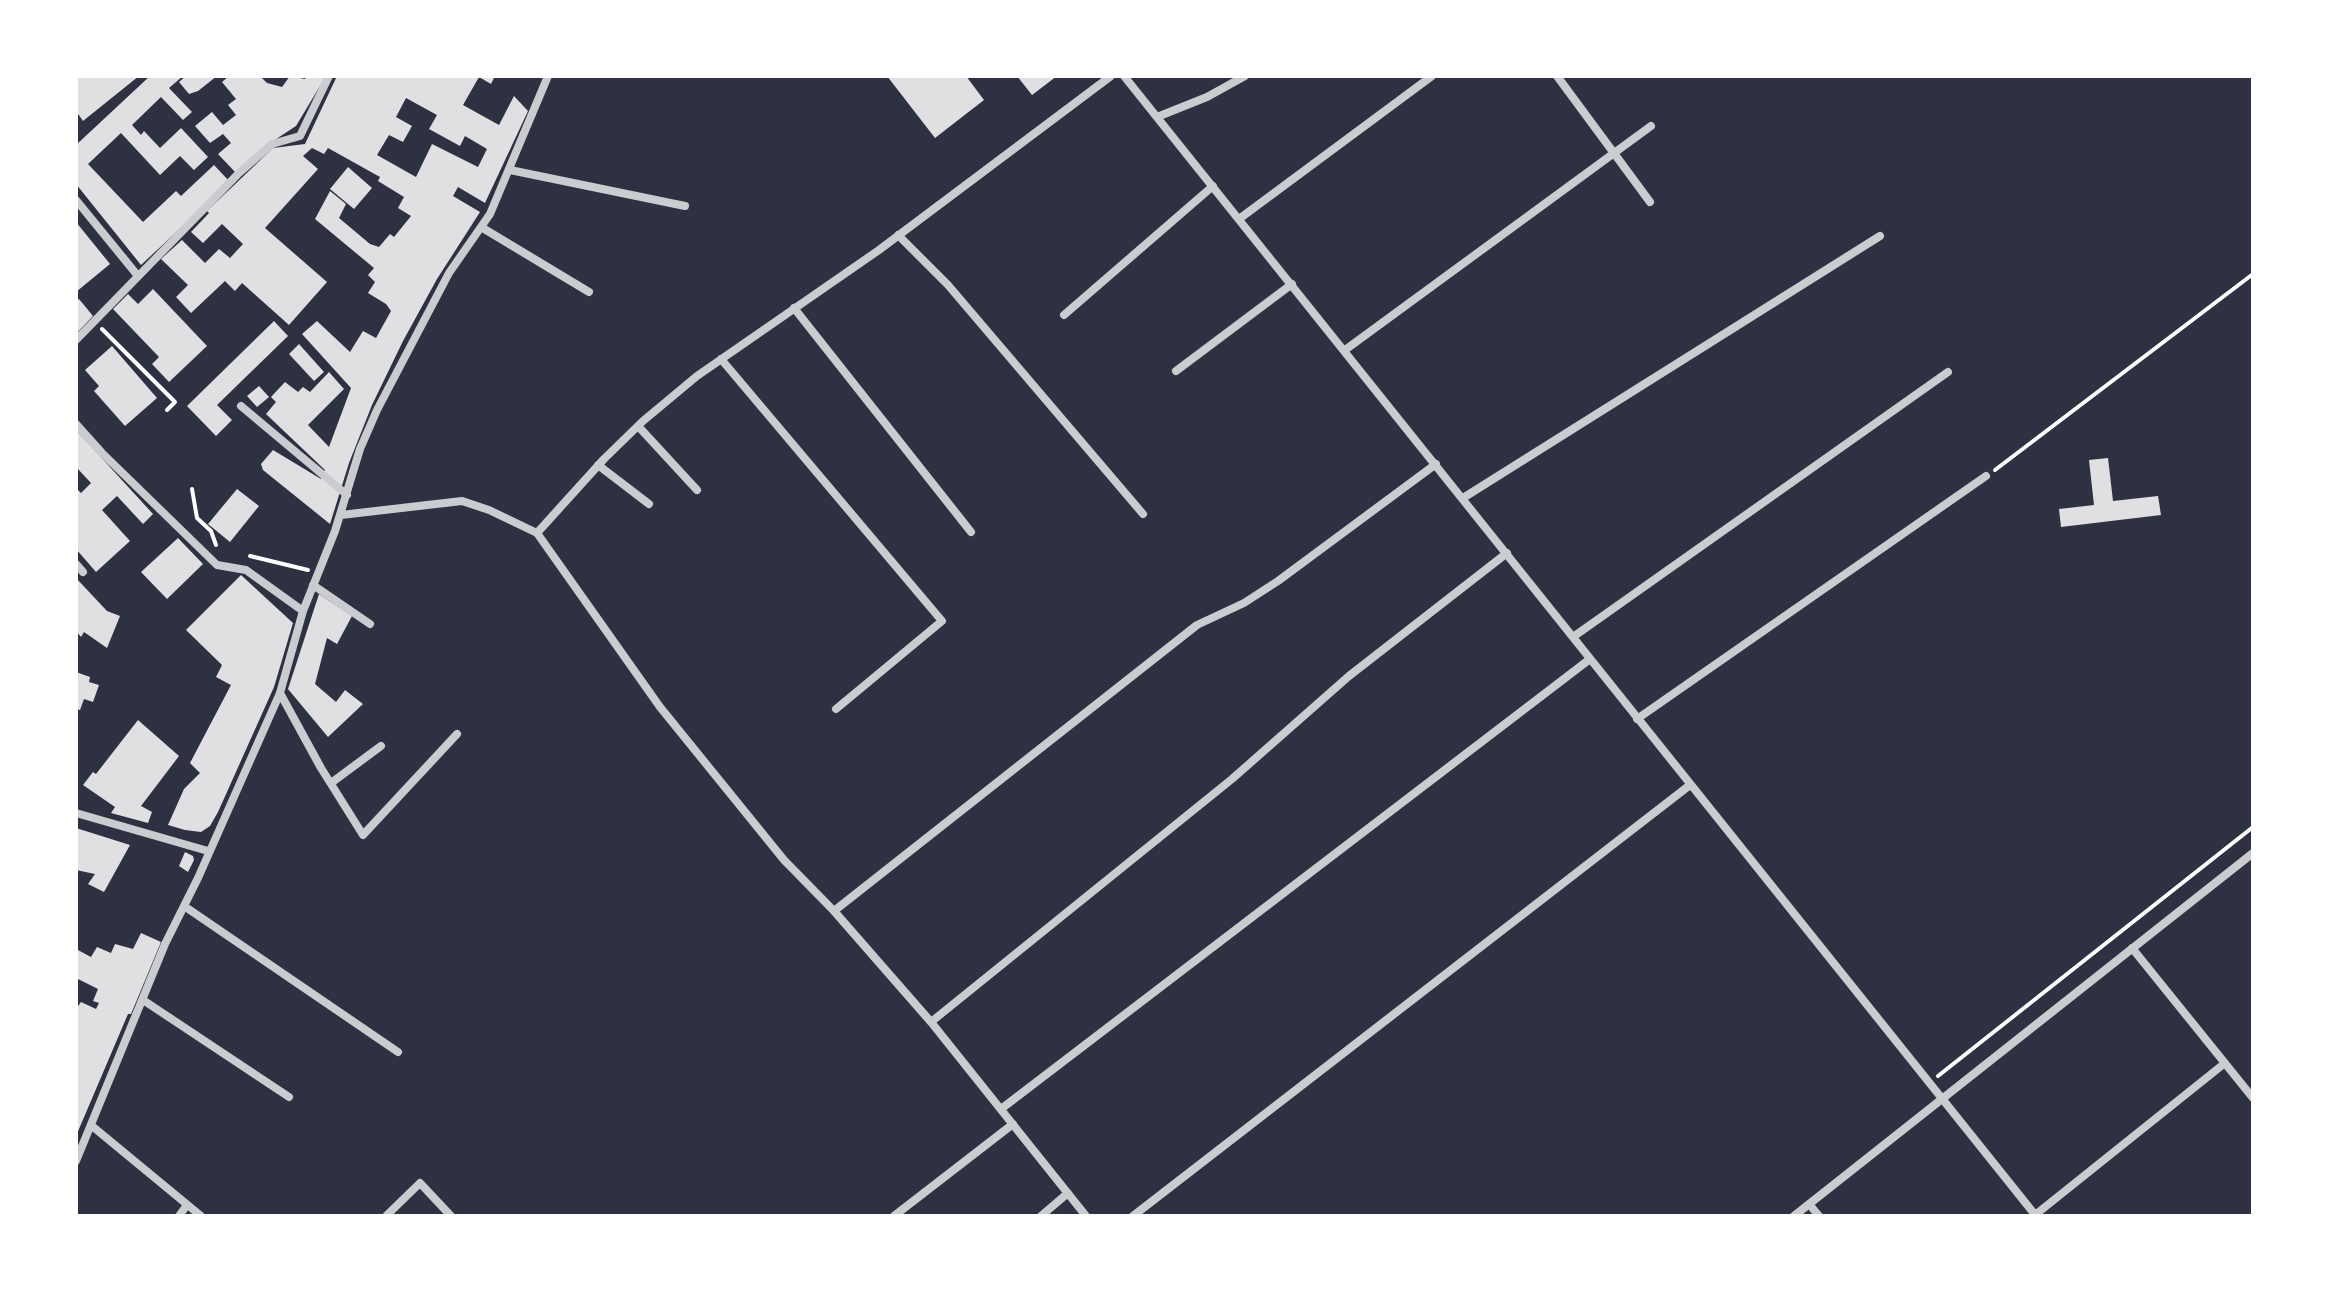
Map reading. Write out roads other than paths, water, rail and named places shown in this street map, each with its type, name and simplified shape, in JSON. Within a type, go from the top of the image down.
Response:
[{"type":"street","points":[[76,340],[250,163],[272,144],[300,136],[329,76]]},
{"type":"street","points":[[76,1161],[143,1000],[280,693],[303,611],[341,515],[360,449],[377,410],[449,273],[490,214],[548,76]]},
{"type":"street","points":[[537,533],[638,426],[721,359],[898,235],[1111,76]]},
{"type":"street","points":[[1124,76],[2036,1216],[2225,1063]]},
{"type":"street","points":[[1157,117],[1207,97],[1245,76]]},
{"type":"street","points":[[1239,219],[1432,76]]},
{"type":"street","points":[[1557,76],[1650,202]]},
{"type":"street","points":[[1345,350],[1651,126]]},
{"type":"street","points":[[510,170],[685,206]]},
{"type":"street","points":[[1064,315],[1213,186]]},
{"type":"street","points":[[76,200],[138,276]]},
{"type":"street","points":[[481,227],[589,292]]},
{"type":"street","points":[[898,235],[948,285],[1143,514]]},
{"type":"street","points":[[1463,498],[1880,236]]},
{"type":"street","points":[[1176,371],[1292,284]]},
{"type":"street","points":[[794,308],[971,532]]},
{"type":"street","points":[[721,359],[942,621],[836,709]]},
{"type":"street","points":[[1573,637],[1948,372]]},
{"type":"street","points":[[241,406],[347,495]]},
{"type":"street","points":[[76,424],[217,565],[246,570],[303,611]]},
{"type":"street","points":[[638,426],[697,490]]},
{"type":"street","points":[[834,911],[1197,625],[1244,603],[1278,581],[1436,464]]},
{"type":"street","points":[[598,465],[649,504]]},
{"type":"street","points":[[1637,719],[1986,476]]},
{"type":"street","points":[[341,515],[462,501],[537,533],[660,707],[784,860],[834,911],[931,1022],[1086,1216]]},
{"type":"street","points":[[931,1022],[1232,779],[1349,676],[1507,553]]},
{"type":"street","points":[[76,564],[83,572]]},
{"type":"street","points":[[313,585],[370,624]]},
{"type":"street","points":[[1001,1109],[1590,659]]},
{"type":"street","points":[[280,693],[363,835],[457,734]]},
{"type":"street","points":[[331,783],[381,746]]},
{"type":"street","points":[[1133,1216],[1690,785]]},
{"type":"street","points":[[76,813],[208,851]]},
{"type":"street","points":[[1794,1216],[2253,853]]},
{"type":"street","points":[[184,906],[398,1052]]},
{"type":"street","points":[[2132,948],[2253,1098]]},
{"type":"street","points":[[143,1000],[289,1097]]},
{"type":"street","points":[[894,1216],[1013,1124]]},
{"type":"street","points":[[92,1126],[201,1216]]},
{"type":"street","points":[[386,1216],[420,1183],[451,1216]]},
{"type":"street","points":[[1041,1216],[1068,1193]]},
{"type":"street","points":[[1809,1204],[1819,1216]]},
{"type":"street","points":[[179,1216],[187,1205]]}]
